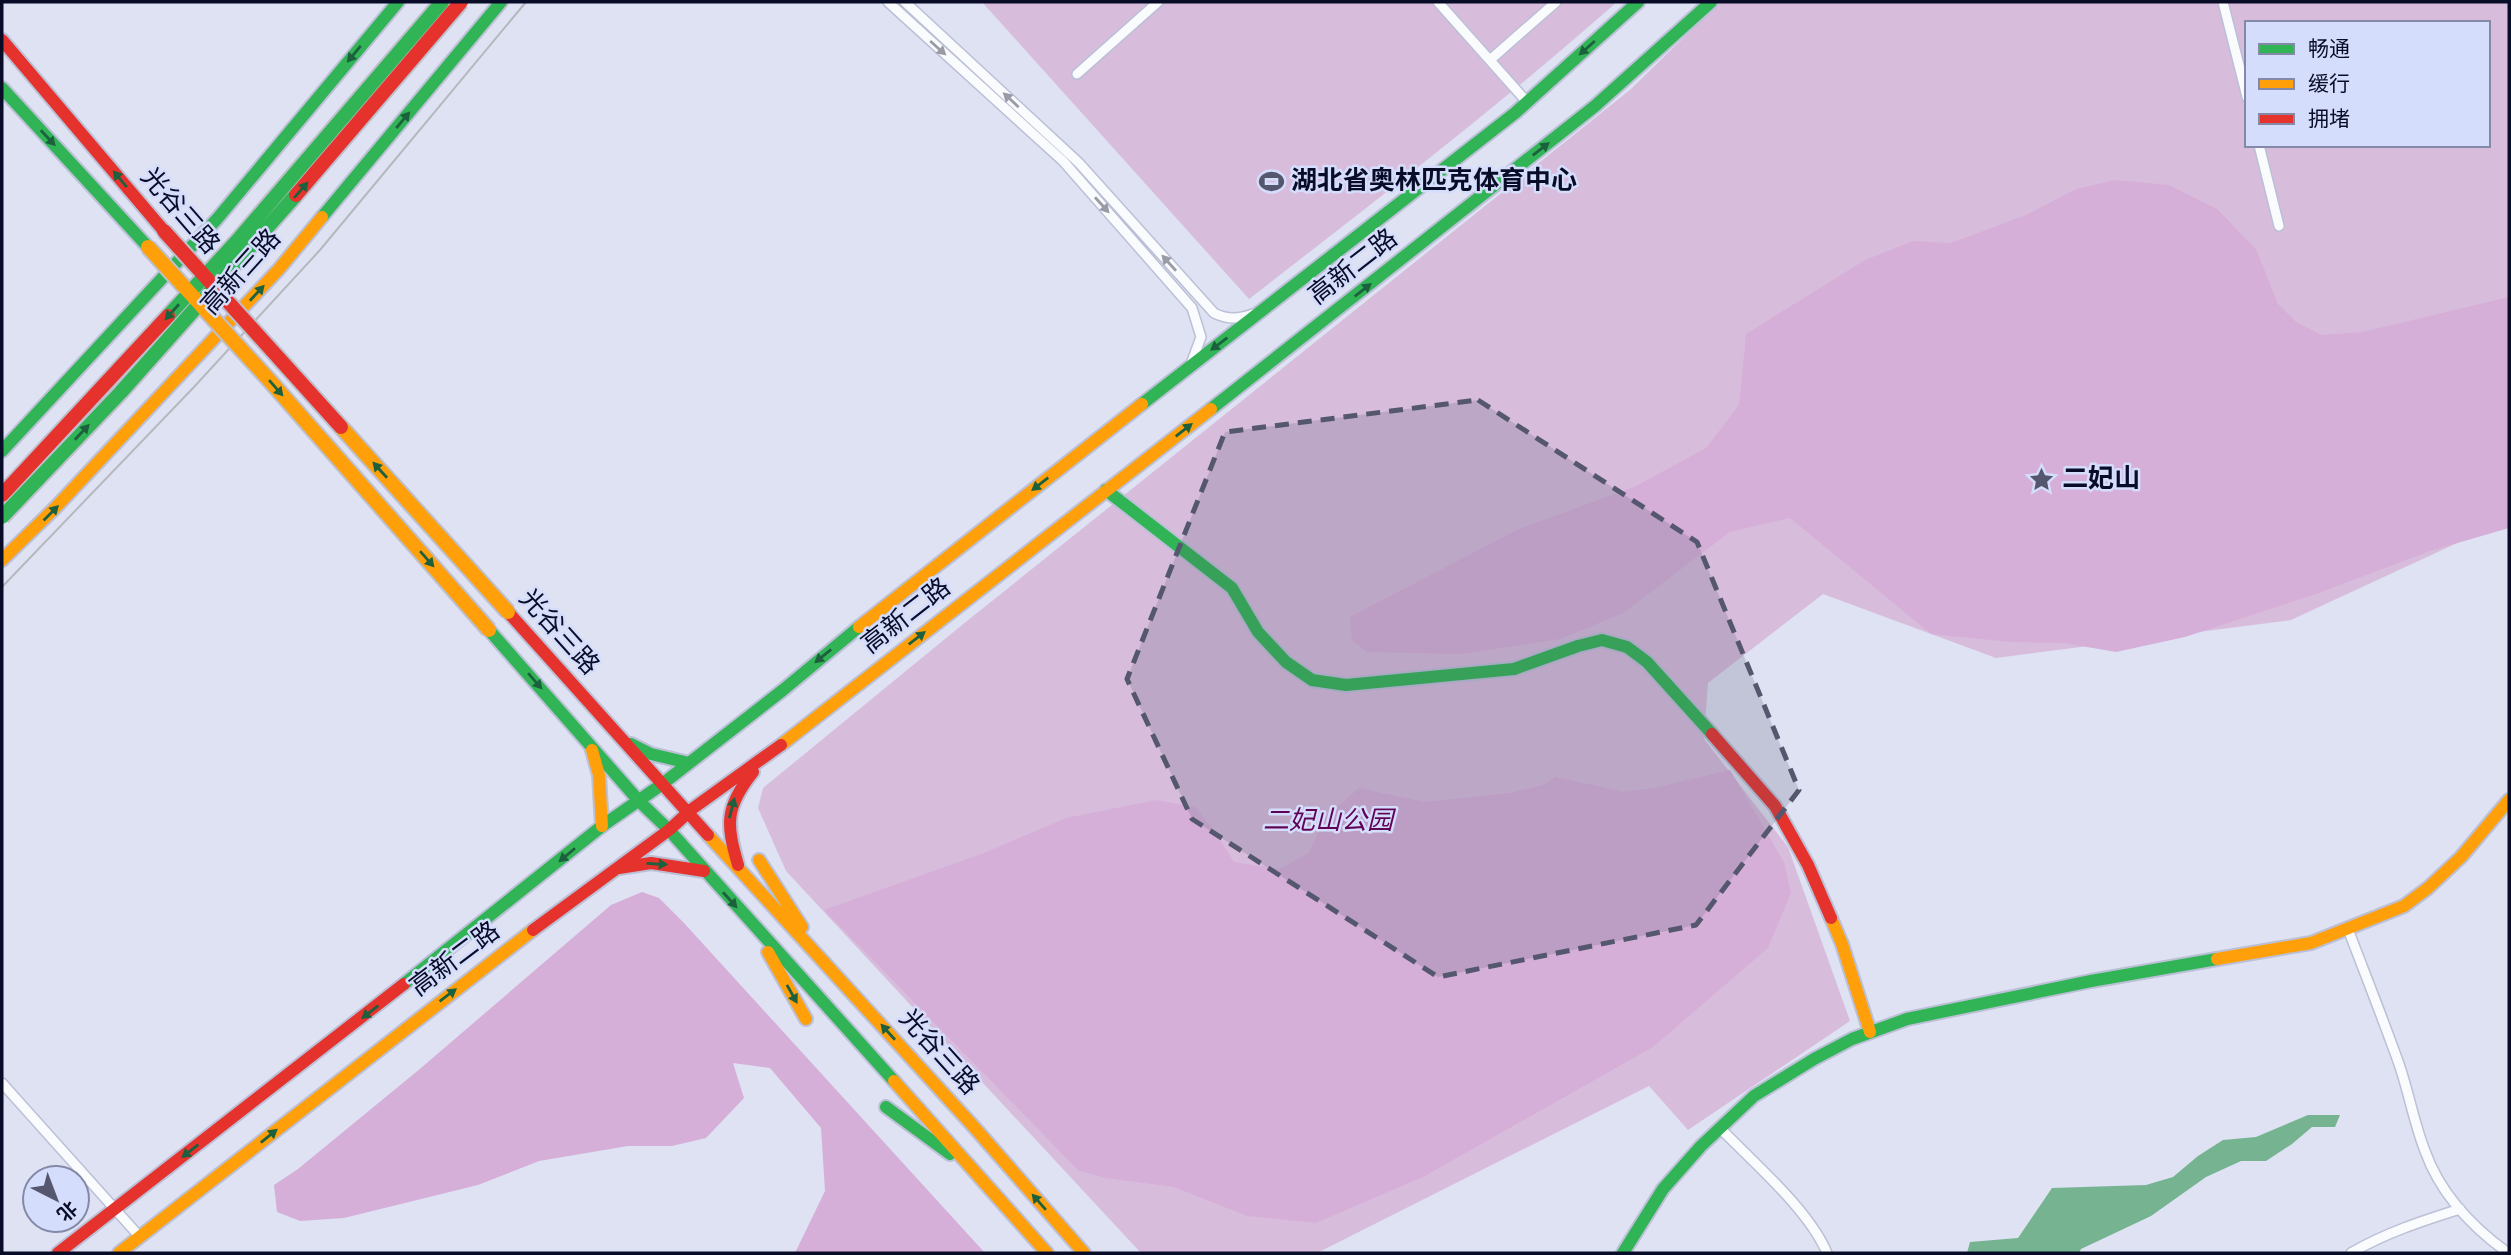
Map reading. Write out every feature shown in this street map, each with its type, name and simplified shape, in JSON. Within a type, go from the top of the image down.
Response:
[{"type":"main road","name":"高新三路","points":[[2,451],[217,219],[398,2]]},
{"type":"main road","name":"高新三路","points":[[2,495],[237,241],[442,2]]},
{"type":"main road","name":"高新三路","points":[[2,517],[248,251],[461,2]]},
{"type":"main road","name":"高新三路","points":[[2,561],[56,508],[279,269],[501,2]]},
{"type":"main road","name":"高新二路","points":[[58,1253],[348,1029],[602,826],[689,764],[1190,366],[1262,312],[1527,102],[1638,2]]},
{"type":"main road","name":"高新二路","points":[[119,1253],[382,1046],[611,871],[766,757],[1303,338],[1595,106],[1711,2]]},
{"type":"main road","name":"光谷三路","points":[[2,40],[173,242],[661,785],[826,963],[1084,1253]]},
{"type":"main road","name":"光谷三路","points":[[2,88],[270,381],[639,801],[669,830],[1042,1250]]},
{"type":"main road","points":[[1106,490],[1232,588],[1258,632],[1286,662],[1312,680],[1346,685],[1464,675],[1514,669],[1602,640],[1627,647],[1647,662],[1671,687],[1775,806],[1808,865],[1842,944],[1870,1032]]},
{"type":"main road","points":[[622,739],[651,754],[689,764]]},
{"type":"main road","points":[[591,746],[599,775],[602,826]]},
{"type":"main road","points":[[740,870],[728,827],[730,805],[740,788],[766,757]]},
{"type":"main road","points":[[1623,1253],[1663,1189],[1720,1128],[1754,1096],[1814,1059],[1870,1032],[1907,1019],[2091,981],[2311,943],[2404,906],[2461,857],[2509,800]]},
{"type":"main road","points":[[758,860],[826,963]]},
{"type":"main road","points":[[611,871],[644,863],[662,863],[704,871]]},
{"type":"main road","points":[[754,926],[806,1019]]},
{"type":"main road","points":[[886,1107],[974,1172]]},
{"type":"street","points":[[888,2],[1062,161],[1192,308],[1201,337],[1190,366]]},
{"type":"street","points":[[905,2],[1079,163],[1214,313],[1225,318],[1241,318],[1262,312]]},
{"type":"street","points":[[1077,74],[1158,2]]},
{"type":"street","points":[[1438,2],[1527,102]]},
{"type":"street","points":[[1490,60],[1556,2]]},
{"type":"street","points":[[2223,2],[2245,89]]},
{"type":"street","points":[[2259,147],[2279,226]]},
{"type":"street","points":[[2348,929],[2400,1068],[2425,1154],[2447,1193],[2460,1209],[2488,1239],[2508,1253]]},
{"type":"street","points":[[2,1083],[140,1237]]},
{"type":"street","points":[[1720,1128],[1801,1212],[1827,1253]]},
{"type":"street","points":[[2351,1253],[2398,1229],[2460,1209]]},
{"type":"highlighted area","points":[[1478,400],[1697,542],[1799,790],[1696,925],[1438,977],[1192,819],[1127,679],[1225,432]]},
{"type":"green space","name":"湖北省奥林匹克体育中心","points":[[982,2],[1617,2],[1482,116],[1249,299]]},
{"type":"green space","name":"二妃山公园","points":[[1720,2],[2509,2],[2509,519],[2291,620],[1996,658],[1823,594],[1708,683],[1704,739],[1788,847],[1850,1021],[1688,1130],[1649,1086],[1319,1252],[1141,1253],[786,871],[758,808],[763,788],[962,625],[1631,89]]},
{"type":"green space","points":[[2115,180],[2169,185],[2217,209],[2256,249],[2278,304],[2295,321],[2321,335],[2362,332],[2509,297],[2509,528],[2430,551],[2316,594],[2185,637],[2116,652],[2064,643],[2010,642],[1931,634],[1790,518],[1730,532],[1623,613],[1560,639],[1462,654],[1367,652],[1352,640],[1350,617],[1519,529],[1634,487],[1706,448],[1739,405],[1746,334],[1865,260],[1913,241],[1951,243],[2026,215],[2076,189]]},
{"type":"green space","points":[[1730,770],[1784,862],[1791,893],[1768,948],[1653,1047],[1425,1176],[1316,1223],[1247,1216],[1174,1187],[1105,1178],[1078,1170],[824,910],[984,853],[1066,818],[1156,800],[1195,807],[1234,862],[1279,869],[1309,853],[1325,818],[1359,788],[1424,802],[1510,793],[1544,785],[1555,777],[1624,792],[1659,787]]},
{"type":"green space","points":[[642,892],[659,898],[684,923],[985,1253],[795,1253],[825,1191],[821,1128],[770,1068],[733,1063],[744,1098],[706,1138],[672,1146],[628,1146],[539,1161],[478,1185],[344,1218],[300,1221],[277,1212],[274,1185],[298,1169],[421,1068],[611,905]]},
{"type":"shaded area","points":[[2308,1115],[2340,1115],[2335,1127],[2312,1127],[2266,1161],[2241,1161],[2206,1177],[2151,1216],[2081,1249],[2079,1253],[1967,1253],[1970,1242],[2018,1238],[2052,1188],[2146,1185],[2173,1177],[2223,1140],[2256,1137]]},
{"type":"tram line","points":[[2,587],[194,387],[320,250],[526,2]]},
{"type":"traffic: fast","points":[[2,451],[217,219],[398,2]]},
{"type":"traffic: fast","points":[[168,316],[237,241],[442,2]]},
{"type":"traffic: fast","points":[[322,217],[501,2]]},
{"type":"traffic: fast","points":[[1142,404],[1515,113],[1638,2]]},
{"type":"traffic: fast","points":[[1211,409],[1595,106],[1711,2]]},
{"type":"traffic: fast","points":[[2,88],[148,247]]},
{"type":"traffic: fast","points":[[2,517],[121,392],[296,195]]},
{"type":"traffic: fast","points":[[1106,490],[1232,588],[1258,632],[1286,662],[1312,680],[1346,685],[1514,669],[1602,640],[1627,647],[1647,662],[1712,734]]},
{"type":"traffic: fast","points":[[404,984],[602,826],[661,785],[783,690],[859,627]]},
{"type":"traffic: fast","points":[[489,630],[639,801],[669,830],[894,1081]]},
{"type":"traffic: fast","points":[[631,744],[651,754],[689,763]]},
{"type":"traffic: fast","points":[[1623,1253],[1663,1189],[1701,1146],[1754,1096],[1852,1039],[1907,1019],[2091,981],[2217,959]]},
{"type":"traffic: fast","points":[[886,1107],[950,1154]]},
{"type":"traffic: slow","points":[[2,560],[56,507],[279,269],[322,217]]},
{"type":"traffic: slow","points":[[148,247],[489,630]]},
{"type":"traffic: slow","points":[[859,627],[1142,404]]},
{"type":"traffic: slow","points":[[781,745],[1211,409]]},
{"type":"traffic: slow","points":[[341,427],[508,612]]},
{"type":"traffic: slow","points":[[592,750],[599,775],[602,826]]},
{"type":"traffic: slow","points":[[2217,959],[2311,943],[2404,906],[2461,857],[2509,800]]},
{"type":"traffic: slow","points":[[708,835],[974,1127],[1084,1253]]},
{"type":"traffic: slow","points":[[759,860],[802,927]]},
{"type":"traffic: slow","points":[[1831,918],[1870,1032]]},
{"type":"traffic: slow","points":[[119,1253],[533,930]]},
{"type":"traffic: slow","points":[[768,952],[806,1019]]},
{"type":"traffic: slow","points":[[894,1081],[1047,1253]]},
{"type":"traffic: jam","points":[[296,195],[461,2]]},
{"type":"traffic: jam","points":[[2,40],[164,231]]},
{"type":"traffic: jam","points":[[164,231],[341,427]]},
{"type":"traffic: jam","points":[[2,495],[168,316]]},
{"type":"traffic: jam","points":[[508,612],[708,835]]},
{"type":"traffic: jam","points":[[1712,734],[1775,806],[1808,865],[1831,918]]},
{"type":"traffic: jam","points":[[533,930],[781,745]]},
{"type":"traffic: jam","points":[[738,865],[731,838],[730,816],[737,796],[753,772]]},
{"type":"traffic: jam","points":[[619,868],[651,863],[704,871]]},
{"type":"traffic: jam","points":[[58,1253],[404,984]]},
{"type":"place","name":"湖北省奥林匹克体育中心","points":[[1271,181]]},
{"type":"place","name":"二妃山","points":[[2042,479]]}]
